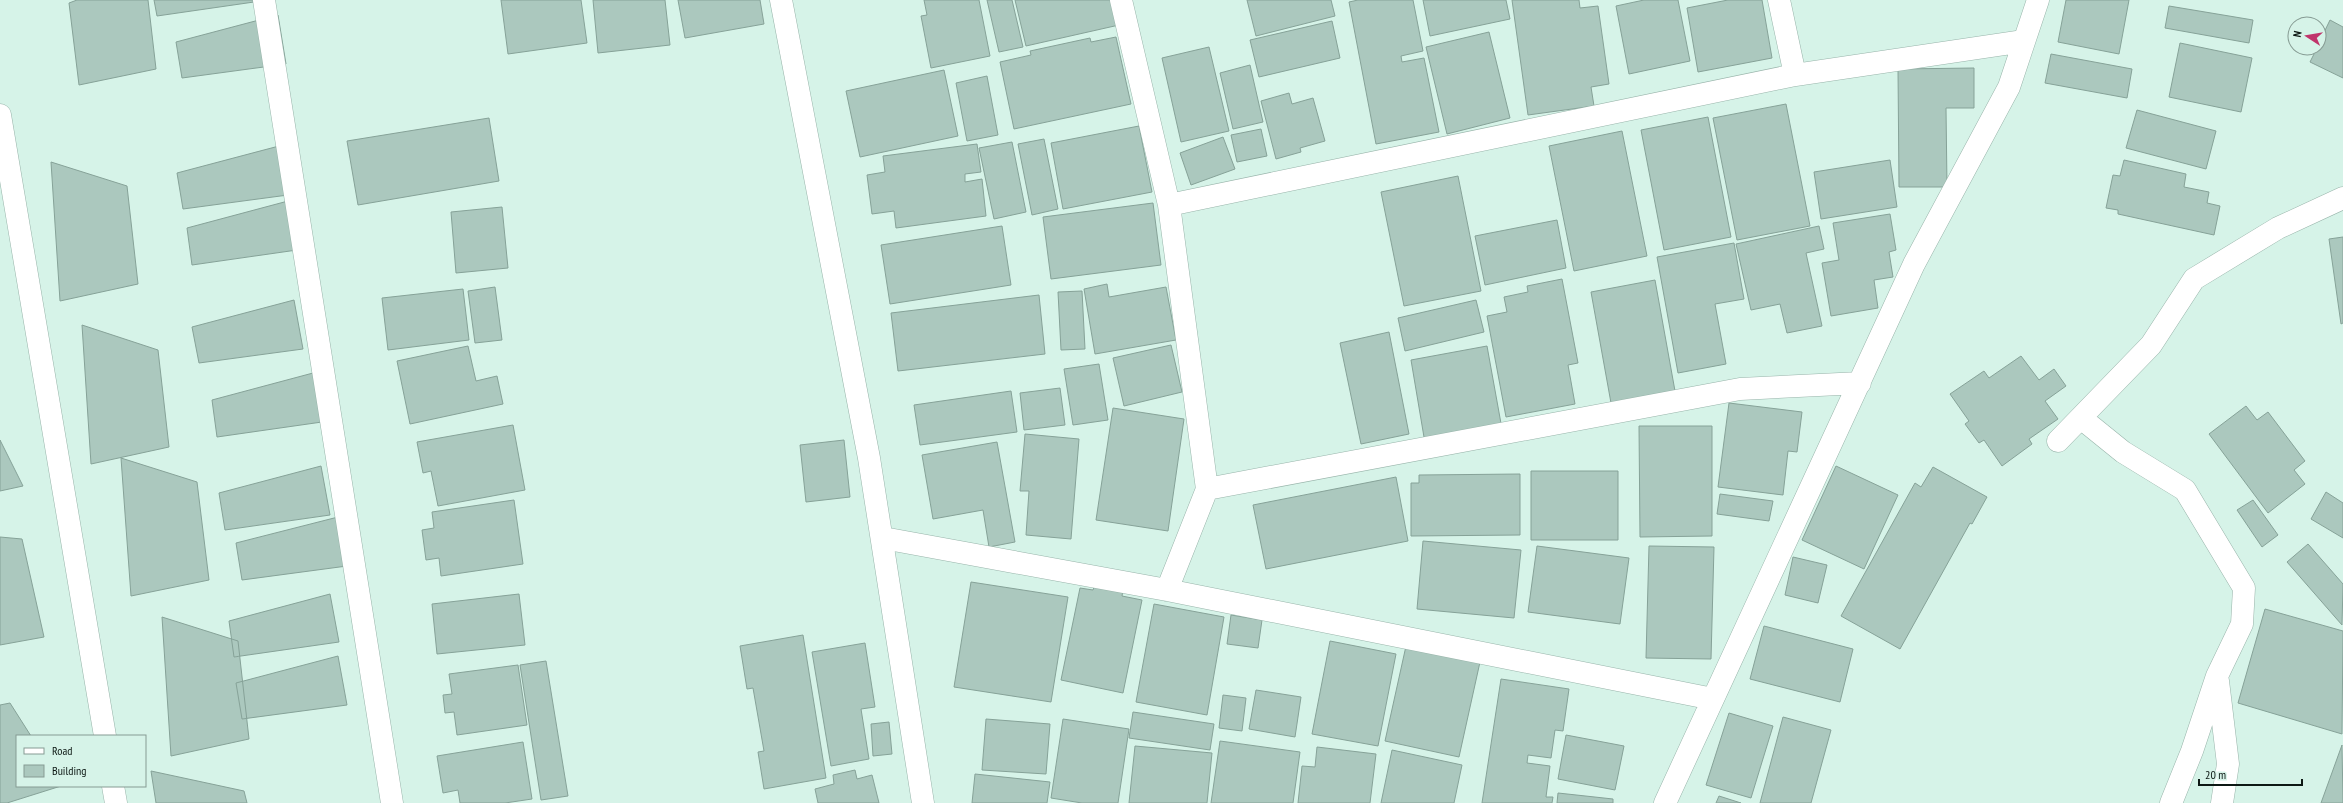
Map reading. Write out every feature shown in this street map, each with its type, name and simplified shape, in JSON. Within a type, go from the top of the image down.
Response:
[{"type":"street","points":[[264,0],[392,803]]},
{"type":"street","points":[[781,0],[883,538],[923,803]]},
{"type":"street","points":[[1121,0],[1169,205],[1207,489],[1167,590]]},
{"type":"street","points":[[1779,0],[1795,75]]},
{"type":"street","points":[[1665,803],[1914,264],[2009,86],[2038,0]]},
{"type":"street","points":[[1169,205],[1795,75],[2024,41]]},
{"type":"street","points":[[0,115],[4,171],[105,735]]},
{"type":"street","points":[[2058,441],[2151,345],[2194,279],[2278,228],[2343,198]]},
{"type":"street","points":[[1207,489],[1740,389],[1860,383]]},
{"type":"street","points":[[2081,418],[2123,452],[2185,490],[2244,588],[2242,624],[2217,676],[2192,751],[2171,803]]},
{"type":"street","points":[[883,538],[1167,590],[1713,699]]},
{"type":"street","points":[[2217,676],[2228,764],[2222,803]]},
{"type":"street","points":[[113,787],[116,803]]},
{"type":"building","points":[[77,0],[148,0],[156,69],[79,85],[69,3]]},
{"type":"building","points":[[154,0],[261,0],[261,1],[157,16]]},
{"type":"building","points":[[501,0],[581,0],[587,43],[508,54]]},
{"type":"building","points":[[593,0],[665,0],[670,45],[598,53]]},
{"type":"building","points":[[678,0],[760,0],[764,24],[685,38]]},
{"type":"building","points":[[924,0],[979,0],[990,56],[931,68],[921,16],[927,15]]},
{"type":"building","points":[[987,0],[1012,0],[1023,47],[999,52]]},
{"type":"building","points":[[1015,0],[1114,0],[1119,25],[1026,46]]},
{"type":"building","points":[[1247,0],[1331,0],[1335,16],[1256,36]]},
{"type":"building","points":[[1358,0],[1413,0],[1423,51],[1401,56],[1402,62],[1424,58],[1439,132],[1376,144],[1349,2]]},
{"type":"building","points":[[1423,0],[1506,0],[1510,19],[1430,36]]},
{"type":"building","points":[[1512,0],[1579,0],[1580,8],[1598,6],[1609,84],[1591,87],[1594,106],[1528,115]]},
{"type":"building","points":[[1644,0],[1678,0],[1690,61],[1629,74],[1616,6]]},
{"type":"building","points":[[1728,0],[1762,0],[1772,58],[1698,72],[1687,8]]},
{"type":"building","points":[[2066,0],[2129,0],[2119,54],[2058,42]]},
{"type":"building","points":[[2169,6],[2253,20],[2249,43],[2165,28]]},
{"type":"building","points":[[278,15],[286,64],[182,78],[176,42]]},
{"type":"building","points":[[2330,20],[2343,27],[2343,78],[2310,62],[2313,56],[2327,56],[2327,26]]},
{"type":"building","points":[[1332,21],[1340,58],[1259,77],[1250,40]]},
{"type":"building","points":[[1489,32],[1510,118],[1447,134],[1426,47]]},
{"type":"building","points":[[1116,37],[1131,104],[1014,129],[1000,62],[1031,55],[1030,51],[1090,38],[1091,42]]},
{"type":"building","points":[[2180,43],[2252,58],[2241,112],[2169,97]]},
{"type":"building","points":[[1209,47],[1229,131],[1181,142],[1162,58]]},
{"type":"building","points":[[2051,54],[2132,69],[2127,98],[2045,83]]},
{"type":"building","points":[[1250,65],[1263,122],[1233,129],[1220,73]]},
{"type":"building","points":[[1974,68],[1974,108],[1946,108],[1947,187],[1899,187],[1898,69]]},
{"type":"building","points":[[944,70],[958,136],[860,157],[846,91]]},
{"type":"building","points":[[987,76],[998,135],[967,141],[956,83]]},
{"type":"building","points":[[1289,93],[1292,104],[1313,98],[1325,141],[1300,148],[1301,152],[1276,159],[1261,101]]},
{"type":"building","points":[[1786,104],[1810,226],[1737,240],[1713,118]]},
{"type":"building","points":[[2137,110],[2216,131],[2206,169],[2126,148]]},
{"type":"building","points":[[1708,117],[1731,237],[1664,250],[1641,130]]},
{"type":"building","points":[[489,118],[499,181],[358,205],[347,141]]},
{"type":"building","points":[[1139,126],[1152,192],[1063,209],[1051,143]]},
{"type":"building","points":[[1261,129],[1267,156],[1237,162],[1231,135]]},
{"type":"building","points":[[1622,131],[1647,256],[1574,271],[1549,146]]},
{"type":"building","points":[[1223,137],[1235,169],[1191,185],[1180,153]]},
{"type":"building","points":[[1044,139],[1058,209],[1032,215],[1018,144]]},
{"type":"building","points":[[1012,142],[1026,212],[994,219],[979,148]]},
{"type":"building","points":[[977,144],[981,172],[965,174],[965,182],[982,179],[986,216],[896,228],[894,211],[872,214],[867,175],[885,172],[883,156]]},
{"type":"building","points":[[279,146],[288,195],[183,209],[177,173]]},
{"type":"building","points":[[1890,160],[1897,207],[1821,219],[1814,172]]},
{"type":"building","points":[[2124,160],[2186,174],[2184,187],[2209,192],[2207,203],[2220,206],[2214,235],[2118,214],[2118,210],[2106,208],[2113,175],[2120,176]]},
{"type":"building","points":[[51,162],[127,186],[138,284],[60,301]]},
{"type":"building","points":[[1458,176],[1481,291],[1404,306],[1381,192]]},
{"type":"building","points":[[288,201],[297,250],[192,265],[187,228]]},
{"type":"building","points":[[1153,203],[1161,265],[1051,279],[1043,217]]},
{"type":"building","points":[[502,207],[508,268],[456,273],[451,212]]},
{"type":"building","points":[[1890,214],[1896,250],[1889,252],[1893,277],[1874,280],[1878,308],[1831,316],[1822,263],[1839,260],[1833,223]]},
{"type":"building","points":[[1557,220],[1566,268],[1485,285],[1475,236]]},
{"type":"building","points":[[1002,226],[1011,285],[890,304],[881,245]]},
{"type":"building","points":[[1819,226],[1824,249],[1806,253],[1822,326],[1787,333],[1780,304],[1751,310],[1736,244]]},
{"type":"building","points":[[2343,237],[2343,323],[2341,324],[2329,239]]},
{"type":"building","points":[[1734,243],[1744,299],[1715,304],[1726,364],[1678,373],[1657,257]]},
{"type":"building","points":[[1562,279],[1578,363],[1568,365],[1575,404],[1506,417],[1487,316],[1507,312],[1504,297],[1528,292],[1527,286]]},
{"type":"building","points":[[1655,280],[1675,391],[1611,403],[1591,292]]},
{"type":"building","points":[[1107,284],[1109,297],[1166,287],[1176,340],[1095,354],[1084,289]]},
{"type":"building","points":[[495,287],[502,340],[475,343],[468,291]]},
{"type":"building","points":[[463,289],[469,340],[388,350],[382,298]]},
{"type":"building","points":[[1082,291],[1085,349],[1061,350],[1058,292]]},
{"type":"building","points":[[1039,295],[1045,354],[898,371],[891,313]]},
{"type":"building","points":[[294,300],[303,349],[199,363],[192,327]]},
{"type":"building","points":[[1476,300],[1484,332],[1405,351],[1398,318]]},
{"type":"building","points":[[82,325],[158,350],[169,447],[91,464]]},
{"type":"building","points":[[1389,332],[1409,434],[1361,444],[1340,343]]},
{"type":"building","points":[[1171,345],[1182,392],[1124,406],[1113,358]]},
{"type":"building","points":[[468,346],[476,381],[497,376],[503,404],[410,424],[397,361]]},
{"type":"building","points":[[1487,346],[1502,429],[1425,443],[1411,360]]},
{"type":"building","points":[[2021,356],[2039,380],[2054,369],[2066,386],[2045,401],[2058,419],[2029,439],[2032,444],[2002,466],[1984,440],[1979,443],[1965,424],[1969,421],[1950,394],[1984,371],[1989,378]]},
{"type":"building","points":[[1099,364],[1108,420],[1073,425],[1064,369]]},
{"type":"building","points":[[313,373],[322,422],[217,437],[212,400]]},
{"type":"building","points":[[1060,388],[1065,425],[1024,430],[1020,393]]},
{"type":"building","points":[[1011,391],[1017,432],[920,445],[914,405]]},
{"type":"building","points":[[1729,403],[1802,412],[1797,452],[1788,451],[1783,495],[1718,487]]},
{"type":"building","points":[[2246,406],[2257,420],[2268,412],[2305,461],[2294,470],[2305,484],[2268,513],[2209,434]]},
{"type":"building","points":[[1113,408],[1184,419],[1168,531],[1096,520]]},
{"type":"building","points":[[513,425],[525,490],[438,506],[431,471],[423,473],[417,442]]},
{"type":"building","points":[[1639,426],[1712,426],[1712,536],[1640,537]]},
{"type":"building","points":[[1025,434],[1079,439],[1071,539],[1026,535],[1029,491],[1020,491]]},
{"type":"building","points":[[0,440],[23,486],[0,491]]},
{"type":"building","points":[[844,440],[850,497],[806,502],[800,445]]},
{"type":"building","points":[[997,442],[1015,542],[989,547],[983,510],[933,519],[922,455]]},
{"type":"building","points":[[121,458],[197,482],[209,580],[131,596]]},
{"type":"building","points":[[321,466],[330,515],[225,530],[219,493]]},
{"type":"building","points":[[1836,466],[1898,495],[1864,569],[1802,540]]},
{"type":"building","points":[[1933,467],[1987,497],[1972,524],[1970,523],[1900,649],[1841,616],[1915,483],[1921,487]]},
{"type":"building","points":[[1531,471],[1618,471],[1618,540],[1531,540]]},
{"type":"building","points":[[1520,474],[1520,535],[1411,536],[1411,483],[1419,483],[1419,475]]},
{"type":"building","points":[[1396,477],[1408,541],[1266,569],[1253,505]]},
{"type":"building","points":[[2326,492],[2343,503],[2343,538],[2311,519]]},
{"type":"building","points":[[1720,494],[1773,501],[1769,521],[1717,514]]},
{"type":"building","points":[[514,500],[523,564],[441,576],[439,558],[426,560],[422,530],[434,528],[432,512]]},
{"type":"building","points":[[2253,500],[2278,535],[2262,547],[2237,510]]},
{"type":"building","points":[[338,517],[347,566],[242,580],[236,543]]},
{"type":"building","points":[[0,537],[22,539],[44,637],[0,645]]},
{"type":"building","points":[[1423,541],[1521,550],[1514,618],[1417,609]]},
{"type":"building","points":[[2308,544],[2343,584],[2342,625],[2287,562]]},
{"type":"building","points":[[1537,546],[1629,558],[1620,624],[1528,612]]},
{"type":"building","points":[[1649,546],[1714,547],[1711,659],[1646,658]]},
{"type":"building","points":[[1793,557],[1827,565],[1818,603],[1785,595]]},
{"type":"building","points":[[971,582],[1068,597],[1051,702],[954,687]]},
{"type":"building","points":[[1095,584],[1123,590],[1122,596],[1142,600],[1123,693],[1061,680],[1080,588],[1093,590]]},
{"type":"building","points":[[330,594],[339,642],[234,657],[229,621]]},
{"type":"building","points":[[519,594],[525,645],[437,654],[432,604]]},
{"type":"building","points":[[1154,604],[1224,617],[1207,715],[1136,702]]},
{"type":"building","points":[[2265,609],[2343,631],[2342,734],[2238,703]]},
{"type":"building","points":[[1231,615],[1262,620],[1258,648],[1227,644]]},
{"type":"building","points":[[162,617],[238,641],[249,739],[171,756]]},
{"type":"building","points":[[1764,626],[1853,649],[1840,702],[1750,679]]},
{"type":"building","points":[[803,635],[826,778],[764,789],[758,752],[764,751],[753,688],[747,689],[740,646]]},
{"type":"building","points":[[1330,641],[1396,654],[1378,746],[1312,734]]},
{"type":"building","points":[[865,643],[875,707],[861,709],[869,759],[831,766],[812,652]]},
{"type":"building","points":[[1406,646],[1480,662],[1459,757],[1385,741]]},
{"type":"building","points":[[338,656],[347,705],[242,719],[236,683]]},
{"type":"building","points":[[546,661],[568,796],[541,800],[520,665]]},
{"type":"building","points":[[518,665],[527,725],[457,735],[454,712],[445,713],[443,695],[452,694],[449,674]]},
{"type":"building","points":[[1501,679],[1569,689],[1563,731],[1555,730],[1551,758],[1528,755],[1527,763],[1550,766],[1546,797],[1553,797],[1552,803],[1482,803]]},
{"type":"building","points":[[1256,690],[1301,697],[1295,737],[1249,729]]},
{"type":"building","points":[[1223,695],[1246,698],[1242,731],[1219,728]]},
{"type":"building","points":[[10,703],[30,735],[16,735],[16,787],[58,787],[7,803],[0,803],[0,705]]},
{"type":"building","points":[[1133,712],[1214,724],[1210,750],[1129,738]]},
{"type":"building","points":[[1729,713],[1773,726],[1751,798],[1706,785]]},
{"type":"building","points":[[1783,717],[1831,730],[1811,803],[1760,803]]},
{"type":"building","points":[[986,719],[1050,724],[1046,774],[982,770]]},
{"type":"building","points":[[1063,719],[1129,729],[1118,803],[1082,803],[1051,798]]},
{"type":"building","points":[[889,722],[892,754],[873,756],[871,724]]},
{"type":"building","points":[[1566,735],[1624,746],[1615,790],[1558,779]]},
{"type":"building","points":[[1220,741],[1300,752],[1293,803],[1211,803]]},
{"type":"building","points":[[523,742],[532,799],[505,803],[460,803],[458,790],[443,793],[437,756]]},
{"type":"building","points":[[2342,745],[2343,803],[2321,803]]},
{"type":"building","points":[[1135,746],[1212,753],[1207,803],[1129,803]]},
{"type":"building","points":[[1317,747],[1376,754],[1370,803],[1298,803],[1302,766],[1315,767]]},
{"type":"building","points":[[1392,750],[1462,765],[1454,803],[1381,803]]},
{"type":"building","points":[[855,770],[857,779],[872,775],[879,803],[818,803],[815,789],[834,784],[833,775]]},
{"type":"building","points":[[151,771],[244,791],[247,803],[156,803]]},
{"type":"building","points":[[975,774],[1050,782],[1047,803],[972,803]]},
{"type":"building","points":[[1558,793],[1613,799],[1613,803],[1557,803]]},
{"type":"building","points":[[1719,796],[1741,803],[1716,803]]}]
